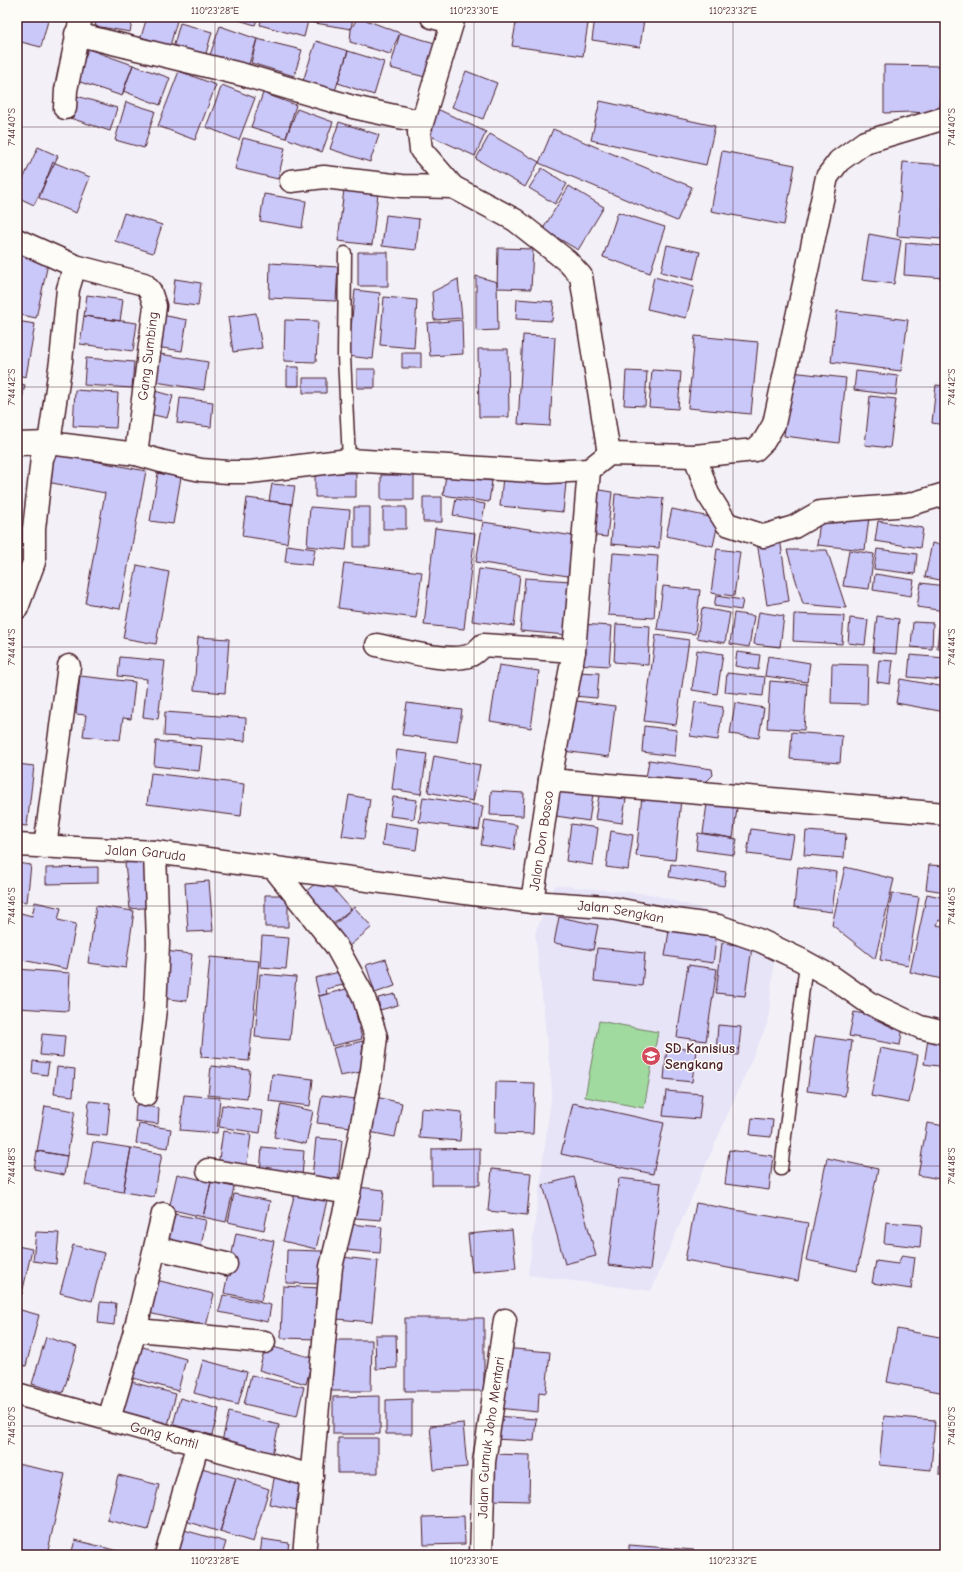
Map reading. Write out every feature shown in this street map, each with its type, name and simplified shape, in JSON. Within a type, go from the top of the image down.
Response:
[{"type":"street","points":[[446,19],[419,133],[421,150],[453,187],[515,220],[567,261],[581,276],[609,454]]},
{"type":"street","points":[[65,108],[66,90],[79,26],[353,107],[422,122]]},
{"type":"street","points":[[17,444],[49,443],[136,454],[201,470],[228,472],[250,472],[349,460],[548,472],[589,470],[609,454],[695,456],[755,450],[764,441],[774,424],[827,176],[839,161],[865,142],[945,118]]},
{"type":"street","points":[[291,181],[324,176],[402,186],[453,187]]},
{"type":"street","name":"Gang Sumbing","points":[[17,240],[74,266],[144,284],[150,291],[155,306],[136,454]]},
{"type":"street","points":[[17,608],[34,562],[34,529],[42,458],[49,443],[61,361],[68,289],[74,266]]},
{"type":"street","points":[[695,456],[708,494],[727,524],[764,536],[794,527],[820,512],[908,505],[945,494]]},
{"type":"street","name":"Jalan Don Bosco","points":[[532,902],[550,780],[574,652],[589,470]]},
{"type":"street","points":[[377,645],[421,655],[458,658],[472,655],[483,645],[574,652]]},
{"type":"street","points":[[45,847],[69,666]]},
{"type":"street","points":[[550,780],[945,814]]},
{"type":"street","name":"Jalan Garuda","points":[[17,845],[155,852],[273,867]]},
{"type":"street","points":[[145,1095],[155,1009],[158,944],[155,852]]},
{"type":"street","points":[[273,867],[336,946],[363,995],[376,1037],[372,1070],[349,1193],[331,1267],[304,1555]]},
{"type":"street","name":"Jalan Sengkan","points":[[273,867],[532,902],[606,907],[668,919],[718,926],[761,941],[806,963],[832,977],[869,1002],[920,1027],[945,1033]]},
{"type":"street","points":[[208,1170],[349,1193]]},
{"type":"street","points":[[109,1419],[135,1331],[163,1214]]},
{"type":"street","points":[[156,1248],[226,1264]]},
{"type":"street","name":"Jalan Gumuk Joho Mentari","points":[[481,1555],[484,1462],[505,1320]]},
{"type":"street","points":[[135,1331],[264,1342]]},
{"type":"street","name":"Gang Kantil","points":[[17,1394],[198,1443],[312,1476]]},
{"type":"street","points":[[166,1555],[198,1443]]},
{"type":"lane","points":[[345,253],[344,356],[349,460]]},
{"type":"lane","points":[[781,1169],[806,963]]},
{"type":"shaded area","name":"SD Kanisius Sengkang","points":[[555,885],[651,894],[740,920],[776,942],[768,1022],[651,1291],[528,1275],[552,1090],[535,933]]},
{"type":"green space","points":[[599,1021],[658,1032],[644,1108],[585,1097]]},
{"type":"building","points":[[17,17],[49,17],[41,47],[17,41]]},
{"type":"building","points":[[97,17],[133,17],[130,32],[95,26]]},
{"type":"building","points":[[147,17],[178,17],[170,46],[141,37]]},
{"type":"building","points":[[229,17],[258,17],[255,25]]},
{"type":"building","points":[[262,17],[309,17],[304,37],[260,25]]},
{"type":"building","points":[[309,17],[353,17],[351,29],[309,22]]},
{"type":"building","points":[[358,17],[400,33],[390,54],[350,42],[351,29]]},
{"type":"building","points":[[517,17],[589,17],[583,56],[512,46]]},
{"type":"building","points":[[595,17],[644,19],[640,47],[592,40]]},
{"type":"building","points":[[180,23],[212,32],[205,57],[173,48]]},
{"type":"building","points":[[220,26],[257,39],[248,67],[210,55]]},
{"type":"building","points":[[400,33],[435,43],[425,77],[390,68]]},
{"type":"building","points":[[257,39],[302,50],[294,76],[251,63]]},
{"type":"building","points":[[316,41],[348,51],[335,91],[303,81]]},
{"type":"building","points":[[88,49],[133,65],[122,96],[77,81]]},
{"type":"building","points":[[348,51],[384,62],[374,95],[338,83]]},
{"type":"building","points":[[133,65],[170,78],[160,105],[123,91]]},
{"type":"building","points":[[884,65],[941,66],[940,114],[912,112],[884,113]]},
{"type":"building","points":[[179,71],[216,85],[195,140],[158,126]]},
{"type":"building","points":[[466,71],[497,83],[483,119],[452,107]]},
{"type":"building","points":[[222,85],[255,98],[239,140],[206,127]]},
{"type":"building","points":[[263,93],[296,105],[286,138],[251,127]]},
{"type":"building","points":[[77,96],[117,108],[110,131],[70,118]]},
{"type":"building","points":[[600,101],[715,126],[706,165],[591,140]]},
{"type":"building","points":[[126,102],[155,111],[144,148],[115,140]]},
{"type":"building","points":[[431,106],[486,132],[475,156],[420,131]]},
{"type":"building","points":[[297,109],[333,122],[322,152],[286,138]]},
{"type":"building","points":[[339,122],[379,135],[370,162],[330,149]]},
{"type":"building","points":[[553,129],[692,187],[677,221],[539,163]]},
{"type":"building","points":[[490,134],[539,162],[525,187],[476,159]]},
{"type":"building","points":[[243,138],[285,148],[278,179],[235,169]]},
{"type":"building","points":[[38,147],[58,156],[34,205],[17,197],[17,192]]},
{"type":"building","points":[[722,151],[795,165],[784,225],[711,211]]},
{"type":"building","points":[[53,162],[90,177],[76,213],[39,198]]},
{"type":"building","points":[[903,162],[945,165],[942,239],[897,236]]},
{"type":"building","points":[[542,168],[567,184],[555,204],[529,188]]},
{"type":"building","points":[[569,186],[604,207],[578,250],[543,229]]},
{"type":"building","points":[[344,189],[378,193],[372,245],[338,241]]},
{"type":"building","points":[[264,194],[306,201],[302,228],[260,221]]},
{"type":"building","points":[[618,212],[665,227],[650,273],[603,257]]},
{"type":"building","points":[[124,213],[162,225],[153,253],[115,241]]},
{"type":"building","points":[[386,215],[419,219],[416,250],[382,246]]},
{"type":"building","points":[[869,234],[901,240],[894,284],[862,280]]},
{"type":"building","points":[[906,243],[945,246],[945,278],[904,275]]},
{"type":"building","points":[[667,245],[700,252],[693,280],[661,272]]},
{"type":"building","points":[[498,248],[533,249],[531,289],[497,288]]},
{"type":"building","points":[[17,252],[49,259],[36,318],[17,314]]},
{"type":"building","points":[[358,252],[388,252],[388,286],[358,286]]},
{"type":"building","points":[[270,263],[338,267],[336,301],[269,298]]},
{"type":"building","points":[[476,276],[497,282],[498,330],[476,331]]},
{"type":"building","points":[[654,277],[694,287],[686,318],[647,309]]},
{"type":"building","points":[[175,279],[201,283],[198,306],[172,303]]},
{"type":"building","points":[[458,279],[462,318],[434,320],[432,292]]},
{"type":"building","points":[[355,290],[380,293],[373,359],[348,356]]},
{"type":"building","points":[[87,295],[123,300],[120,321],[84,316]]},
{"type":"building","points":[[384,297],[417,300],[414,348],[380,345]]},
{"type":"building","points":[[517,299],[554,302],[552,321],[516,319]]},
{"type":"building","points":[[837,311],[908,320],[901,371],[831,362]]},
{"type":"building","points":[[256,313],[262,348],[233,352],[228,317]]},
{"type":"building","points":[[162,315],[187,320],[182,351],[156,347]]},
{"type":"building","points":[[84,316],[137,323],[133,351],[80,344]]},
{"type":"building","points":[[285,320],[318,321],[316,362],[284,361]]},
{"type":"building","points":[[462,320],[463,354],[430,356],[427,323]]},
{"type":"building","points":[[17,321],[35,324],[26,377],[17,375]]},
{"type":"building","points":[[523,335],[555,337],[550,426],[518,424]]},
{"type":"building","points":[[695,336],[758,342],[751,414],[688,408]]},
{"type":"building","points":[[478,349],[508,349],[509,417],[479,417]]},
{"type":"building","points":[[154,353],[208,362],[204,390],[150,381]]},
{"type":"building","points":[[402,353],[421,353],[421,368],[402,368]]},
{"type":"building","points":[[86,358],[134,362],[132,388],[84,385]]},
{"type":"building","points":[[287,367],[299,367],[299,386],[287,386]]},
{"type":"building","points":[[357,369],[375,369],[375,388],[357,388]]},
{"type":"building","points":[[652,370],[681,372],[678,409],[649,407]]},
{"type":"building","points":[[626,371],[647,372],[645,406],[624,405]]},
{"type":"building","points":[[856,371],[898,376],[896,395],[854,390]]},
{"type":"building","points":[[791,372],[846,378],[839,443],[784,436]]},
{"type":"building","points":[[303,378],[326,378],[326,393],[303,393]]},
{"type":"building","points":[[17,383],[25,385],[20,407],[17,406]]},
{"type":"building","points":[[936,385],[945,386],[945,425],[932,423]]},
{"type":"building","points":[[75,390],[118,393],[116,428],[73,426]]},
{"type":"building","points":[[151,390],[173,396],[167,418],[145,413]]},
{"type":"building","points":[[870,396],[896,399],[890,448],[865,445]]},
{"type":"building","points":[[180,398],[213,402],[211,427],[177,423]]},
{"type":"building","points":[[53,453],[146,471],[120,609],[85,603],[105,493],[47,482]]},
{"type":"building","points":[[158,473],[181,477],[173,524],[150,521]]},
{"type":"building","points":[[315,473],[356,473],[356,497],[315,497]]},
{"type":"building","points":[[381,475],[414,475],[414,500],[381,500]]},
{"type":"building","points":[[446,475],[492,481],[489,502],[443,495]]},
{"type":"building","points":[[503,477],[566,483],[563,512],[500,506]]},
{"type":"building","points":[[272,484],[295,486],[292,504],[269,501]]},
{"type":"building","points":[[593,489],[612,492],[607,537],[588,535]]},
{"type":"building","points":[[615,494],[663,498],[659,548],[611,544]]},
{"type":"building","points":[[423,497],[442,497],[442,522],[423,522]]},
{"type":"building","points":[[247,498],[292,504],[287,543],[242,536]]},
{"type":"building","points":[[456,499],[485,504],[482,521],[453,515]]},
{"type":"building","points":[[310,507],[350,510],[346,550],[307,546]]},
{"type":"building","points":[[354,507],[370,507],[370,547],[354,547]]},
{"type":"building","points":[[383,507],[406,507],[406,529],[383,529]]},
{"type":"building","points":[[672,509],[719,519],[713,546],[666,536]]},
{"type":"building","points":[[821,512],[869,517],[865,550],[817,545]]},
{"type":"building","points":[[878,521],[923,528],[920,548],[875,541]]},
{"type":"building","points":[[483,522],[574,536],[568,576],[476,562]]},
{"type":"building","points":[[435,528],[475,533],[464,629],[424,625]]},
{"type":"building","points":[[780,538],[789,601],[767,605],[757,542]]},
{"type":"building","points":[[932,543],[945,546],[945,581],[925,577]]},
{"type":"building","points":[[287,545],[315,549],[312,565],[285,562]]},
{"type":"building","points":[[717,549],[740,552],[734,596],[711,593]]},
{"type":"building","points":[[877,549],[917,554],[915,574],[874,569]]},
{"type":"building","points":[[787,550],[827,550],[846,608],[803,604]]},
{"type":"building","points":[[849,550],[874,554],[869,589],[843,586]]},
{"type":"building","points":[[613,553],[658,556],[654,618],[608,615]]},
{"type":"building","points":[[344,563],[422,572],[416,618],[338,608]]},
{"type":"building","points":[[137,565],[169,572],[156,644],[123,638]]},
{"type":"building","points":[[479,569],[520,575],[514,626],[472,621]]},
{"type":"building","points":[[875,574],[914,580],[911,596],[873,590]]},
{"type":"building","points":[[525,578],[571,581],[566,635],[520,631]]},
{"type":"building","points":[[921,583],[945,586],[945,611],[917,607]]},
{"type":"building","points":[[663,586],[700,590],[695,634],[657,629]]},
{"type":"building","points":[[716,596],[743,600],[741,610],[714,606]]},
{"type":"building","points":[[702,608],[730,613],[725,643],[697,638]]},
{"type":"building","points":[[759,612],[784,616],[780,647],[754,644]]},
{"type":"building","points":[[734,613],[754,616],[749,647],[730,644]]},
{"type":"building","points":[[794,614],[844,616],[842,644],[793,641]]},
{"type":"building","points":[[877,616],[899,619],[896,654],[873,652]]},
{"type":"building","points":[[850,618],[868,620],[865,645],[848,643]]},
{"type":"building","points":[[940,618],[945,618],[945,649],[937,648]]},
{"type":"building","points":[[913,622],[933,623],[932,649],[911,647]]},
{"type":"building","points":[[580,624],[612,626],[609,666],[577,664]]},
{"type":"building","points":[[616,624],[650,626],[648,665],[614,662]]},
{"type":"building","points":[[656,635],[689,640],[676,725],[644,721]]},
{"type":"building","points":[[198,637],[229,639],[225,693],[194,690]]},
{"type":"building","points":[[697,650],[723,654],[717,694],[692,690]]},
{"type":"building","points":[[737,652],[760,655],[758,670],[735,666]]},
{"type":"building","points":[[910,655],[945,658],[945,680],[908,677]]},
{"type":"building","points":[[768,656],[810,663],[807,682],[765,676]]},
{"type":"building","points":[[120,657],[165,661],[158,719],[143,717],[147,679],[118,676]]},
{"type":"building","points":[[879,660],[893,661],[890,684],[877,682]]},
{"type":"building","points":[[832,664],[868,665],[867,704],[831,703]]},
{"type":"building","points":[[499,665],[539,671],[531,728],[490,721]]},
{"type":"building","points":[[575,672],[599,673],[597,698],[573,696]]},
{"type":"building","points":[[727,673],[765,677],[763,696],[725,692]]},
{"type":"building","points":[[80,676],[135,682],[131,719],[123,718],[120,740],[83,736],[86,715],[76,714]]},
{"type":"building","points":[[900,679],[945,687],[945,712],[896,703]]},
{"type":"building","points":[[770,681],[807,684],[804,730],[767,728]]},
{"type":"building","points":[[569,700],[615,706],[609,757],[563,751]]},
{"type":"building","points":[[695,702],[723,707],[718,740],[690,736]]},
{"type":"building","points":[[407,703],[462,710],[457,742],[402,735]]},
{"type":"building","points":[[735,703],[764,708],[759,738],[730,734]]},
{"type":"building","points":[[165,712],[246,718],[245,741],[164,736]]},
{"type":"building","points":[[644,726],[677,730],[675,756],[642,752]]},
{"type":"building","points":[[792,732],[842,736],[840,763],[790,759]]},
{"type":"building","points":[[156,741],[202,746],[199,771],[154,766]]},
{"type":"building","points":[[397,750],[427,754],[421,794],[392,789]]},
{"type":"building","points":[[434,756],[480,765],[473,801],[428,792]]},
{"type":"building","points":[[649,760],[712,769],[713,775],[701,787],[645,784]]},
{"type":"building","points":[[17,764],[34,766],[27,826],[17,825]]},
{"type":"building","points":[[151,773],[244,784],[241,816],[147,804]]},
{"type":"building","points":[[560,789],[593,794],[589,821],[556,816]]},
{"type":"building","points":[[491,791],[524,793],[523,816],[490,815]]},
{"type":"building","points":[[349,795],[370,799],[364,839],[342,836]]},
{"type":"building","points":[[599,795],[626,799],[622,823],[595,819]]},
{"type":"building","points":[[642,795],[681,799],[675,860],[636,856]]},
{"type":"building","points":[[708,796],[738,801],[733,838],[703,833]]},
{"type":"building","points":[[393,797],[417,800],[414,819],[390,816]]},
{"type":"building","points":[[423,797],[483,806],[479,830],[419,822]]},
{"type":"building","points":[[485,820],[517,825],[514,850],[481,845]]},
{"type":"building","points":[[385,823],[419,828],[416,850],[382,845]]},
{"type":"building","points":[[571,824],[598,828],[593,865],[566,861]]},
{"type":"building","points":[[751,829],[794,835],[790,859],[747,854]]},
{"type":"building","points":[[611,831],[633,835],[628,870],[606,867]]},
{"type":"building","points":[[806,831],[846,834],[844,858],[804,855]]},
{"type":"building","points":[[698,833],[737,839],[734,855],[696,850]]},
{"type":"building","points":[[151,860],[155,907],[130,909],[125,863]]},
{"type":"building","points":[[17,863],[31,865],[27,902],[17,901]]},
{"type":"building","points":[[671,864],[726,872],[724,886],[669,877]]},
{"type":"building","points":[[929,865],[945,866],[945,892],[926,889]]},
{"type":"building","points":[[98,867],[98,883],[46,884],[46,868]]},
{"type":"building","points":[[798,867],[837,872],[832,912],[794,907]]},
{"type":"building","points":[[845,867],[894,879],[875,959],[832,925]]},
{"type":"building","points":[[323,877],[351,909],[326,930],[298,898]]},
{"type":"building","points":[[209,881],[213,931],[188,932],[185,883]]},
{"type":"building","points":[[892,893],[919,897],[908,965],[880,960]]},
{"type":"building","points":[[927,894],[945,898],[945,922],[939,920],[937,925],[945,927],[945,965],[942,979],[910,972]]},
{"type":"building","points":[[265,895],[288,895],[288,927],[265,927]]},
{"type":"building","points":[[35,902],[61,908],[58,920],[76,924],[67,969],[17,959],[17,912],[32,916]]},
{"type":"building","points":[[96,906],[134,911],[126,968],[88,963]]},
{"type":"building","points":[[354,907],[372,927],[348,947],[331,928]]},
{"type":"building","points":[[559,917],[598,925],[593,950],[554,943]]},
{"type":"building","points":[[670,925],[717,932],[713,963],[665,956]]},
{"type":"building","points":[[262,936],[289,938],[286,969],[260,967]]},
{"type":"building","points":[[722,943],[752,947],[745,996],[716,993]]},
{"type":"building","points":[[597,948],[645,953],[642,986],[594,981]]},
{"type":"building","points":[[165,951],[192,954],[187,1001],[160,998]]},
{"type":"building","points":[[210,957],[259,961],[249,1061],[201,1057]]},
{"type":"building","points":[[386,959],[395,986],[375,993],[366,965]]},
{"type":"building","points":[[688,965],[717,969],[706,1041],[677,1037]]},
{"type":"building","points":[[17,969],[70,973],[68,1011],[17,1008]]},
{"type":"building","points":[[339,972],[343,985],[326,989],[327,994],[319,996],[315,978]]},
{"type":"building","points":[[260,974],[296,977],[290,1040],[255,1037]]},
{"type":"building","points":[[350,988],[362,1039],[332,1046],[319,996]]},
{"type":"building","points":[[395,994],[398,1005],[380,1010],[378,998]]},
{"type":"building","points":[[854,1012],[904,1021],[900,1045],[849,1036]]},
{"type":"building","points":[[718,1025],[741,1027],[738,1055],[716,1053]]},
{"type":"building","points":[[929,1033],[945,1036],[945,1067],[924,1064]]},
{"type":"building","points":[[42,1034],[65,1036],[63,1057],[40,1055]]},
{"type":"building","points":[[815,1036],[852,1041],[845,1096],[807,1091]]},
{"type":"building","points":[[363,1041],[361,1072],[340,1076],[333,1048]]},
{"type":"building","points":[[667,1047],[696,1050],[692,1082],[664,1079]]},
{"type":"building","points":[[880,1048],[918,1055],[909,1103],[871,1096]]},
{"type":"building","points":[[33,1061],[49,1063],[47,1075],[32,1073]]},
{"type":"building","points":[[211,1066],[250,1070],[247,1099],[208,1095]]},
{"type":"building","points":[[57,1067],[75,1069],[73,1096],[54,1094]]},
{"type":"building","points":[[272,1074],[313,1079],[310,1106],[269,1101]]},
{"type":"building","points":[[496,1082],[535,1083],[533,1134],[495,1133]]},
{"type":"building","points":[[666,1091],[702,1094],[699,1119],[663,1116]]},
{"type":"building","points":[[945,1091],[945,1111],[943,1111]]},
{"type":"building","points":[[184,1095],[220,1098],[217,1133],[180,1130]]},
{"type":"building","points":[[322,1095],[356,1099],[351,1127],[317,1123]]},
{"type":"building","points":[[376,1097],[402,1103],[395,1137],[369,1132]]},
{"type":"building","points":[[89,1101],[110,1103],[107,1136],[86,1134]]},
{"type":"building","points":[[573,1103],[664,1123],[653,1174],[561,1154]]},
{"type":"building","points":[[281,1104],[313,1111],[306,1144],[274,1137]]},
{"type":"building","points":[[136,1105],[159,1108],[158,1124],[135,1121]]},
{"type":"building","points":[[222,1105],[263,1111],[260,1133],[219,1127]]},
{"type":"building","points":[[45,1106],[75,1111],[67,1156],[37,1151]]},
{"type":"building","points":[[421,1108],[462,1112],[460,1141],[419,1138]]},
{"type":"building","points":[[752,1118],[773,1120],[771,1137],[750,1135]]},
{"type":"building","points":[[927,1123],[945,1126],[945,1180],[918,1175]]},
{"type":"building","points":[[139,1124],[171,1129],[168,1148],[136,1143]]},
{"type":"building","points":[[223,1131],[251,1135],[246,1170],[218,1166]]},
{"type":"building","points":[[316,1138],[342,1140],[338,1181],[312,1178]]},
{"type":"building","points":[[93,1142],[131,1148],[123,1192],[85,1185]]},
{"type":"building","points":[[262,1147],[304,1151],[302,1177],[260,1173]]},
{"type":"building","points":[[131,1148],[162,1154],[154,1197],[123,1192]]},
{"type":"building","points":[[480,1148],[480,1185],[432,1185],[432,1149]]},
{"type":"building","points":[[729,1150],[773,1156],[769,1190],[725,1184]]},
{"type":"building","points":[[37,1151],[67,1156],[64,1175],[34,1169]]},
{"type":"building","points":[[827,1158],[878,1169],[857,1271],[806,1260]]},
{"type":"building","points":[[492,1169],[531,1173],[527,1215],[488,1211]]},
{"type":"building","points":[[177,1174],[211,1182],[203,1217],[169,1209]]},
{"type":"building","points":[[574,1177],[596,1256],[565,1264],[543,1185]]},
{"type":"building","points":[[619,1178],[661,1183],[650,1270],[608,1265]]},
{"type":"building","points":[[211,1182],[234,1187],[226,1222],[203,1217]]},
{"type":"building","points":[[358,1187],[384,1190],[381,1220],[355,1218]]},
{"type":"building","points":[[295,1192],[327,1200],[316,1249],[283,1241]]},
{"type":"building","points":[[234,1194],[270,1201],[264,1230],[228,1222]]},
{"type":"building","points":[[696,1203],[808,1223],[798,1281],[685,1260]]},
{"type":"building","points":[[174,1214],[206,1220],[200,1251],[167,1245]]},
{"type":"building","points":[[886,1222],[922,1225],[920,1247],[884,1243]]},
{"type":"building","points":[[349,1224],[382,1227],[380,1253],[346,1250]]},
{"type":"building","points":[[512,1230],[516,1268],[472,1272],[468,1234]]},
{"type":"building","points":[[36,1232],[59,1233],[56,1264],[33,1261]]},
{"type":"building","points":[[236,1233],[274,1241],[261,1301],[224,1293]]},
{"type":"building","points":[[73,1245],[104,1253],[92,1301],[60,1293]]},
{"type":"building","points":[[17,1246],[32,1249],[22,1294],[17,1293]]},
{"type":"building","points":[[287,1250],[322,1251],[320,1284],[286,1283]]},
{"type":"building","points":[[902,1255],[915,1257],[911,1289],[872,1283],[876,1261],[898,1264]]},
{"type":"building","points":[[342,1257],[378,1261],[372,1322],[336,1319]]},
{"type":"building","points":[[152,1279],[214,1294],[206,1326],[144,1312]]},
{"type":"building","points":[[283,1286],[320,1288],[318,1339],[281,1338]]},
{"type":"building","points":[[223,1295],[271,1305],[268,1322],[219,1312]]},
{"type":"building","points":[[100,1302],[116,1303],[114,1325],[98,1323]]},
{"type":"building","points":[[17,1309],[39,1315],[26,1366],[17,1364]]},
{"type":"building","points":[[405,1318],[484,1318],[484,1391],[405,1391]]},
{"type":"building","points":[[897,1329],[945,1338],[945,1393],[887,1382]]},
{"type":"building","points":[[375,1335],[396,1335],[397,1368],[376,1369]]},
{"type":"building","points":[[46,1337],[77,1347],[63,1393],[32,1384]]},
{"type":"building","points":[[331,1340],[372,1340],[371,1391],[330,1391]]},
{"type":"building","points":[[266,1345],[313,1358],[306,1384],[259,1370]]},
{"type":"building","points":[[139,1346],[186,1359],[178,1391],[130,1377]]},
{"type":"building","points":[[503,1348],[550,1352],[546,1393],[539,1392],[538,1412],[497,1408]]},
{"type":"building","points":[[203,1360],[247,1372],[238,1405],[194,1393]]},
{"type":"building","points":[[251,1375],[304,1387],[297,1416],[244,1404]]},
{"type":"building","points":[[128,1381],[176,1394],[168,1425],[119,1412]]},
{"type":"building","points":[[380,1396],[380,1434],[333,1434],[333,1397]]},
{"type":"building","points":[[180,1398],[219,1409],[212,1435],[173,1425]]},
{"type":"building","points":[[412,1399],[412,1434],[386,1434],[386,1400]]},
{"type":"building","points":[[229,1412],[279,1425],[272,1454],[222,1441]]},
{"type":"building","points":[[495,1416],[536,1419],[534,1441],[493,1439]]},
{"type":"building","points":[[884,1416],[935,1420],[931,1470],[879,1465]]},
{"type":"building","points":[[463,1423],[467,1467],[434,1470],[430,1426]]},
{"type":"building","points":[[338,1438],[378,1438],[378,1473],[338,1473]]},
{"type":"building","points":[[940,1452],[945,1452],[945,1474],[939,1474]]},
{"type":"building","points":[[489,1454],[530,1455],[529,1501],[488,1500]]},
{"type":"building","points":[[17,1464],[65,1474],[47,1555],[17,1553]]},
{"type":"building","points":[[195,1466],[236,1478],[220,1532],[179,1519]]},
{"type":"building","points":[[275,1474],[304,1480],[297,1510],[269,1504]]},
{"type":"building","points":[[118,1475],[159,1485],[148,1530],[107,1520]]},
{"type":"building","points":[[236,1478],[269,1489],[253,1542],[220,1532]]},
{"type":"building","points":[[464,1516],[465,1544],[424,1545],[423,1517]]},
{"type":"building","points":[[177,1528],[226,1542],[222,1555],[171,1555]]},
{"type":"building","points":[[262,1539],[289,1543],[287,1555],[260,1555]]},
{"type":"building","points":[[75,1540],[130,1554],[71,1555]]},
{"type":"building","points":[[629,1545],[694,1550],[693,1555],[629,1555]]},
{"type":"building","points":[[432,1552],[468,1552],[468,1555],[432,1555]]},
{"type":"place","name":"SD Kanisius Sengkang","points":[[651,1056]]}]
